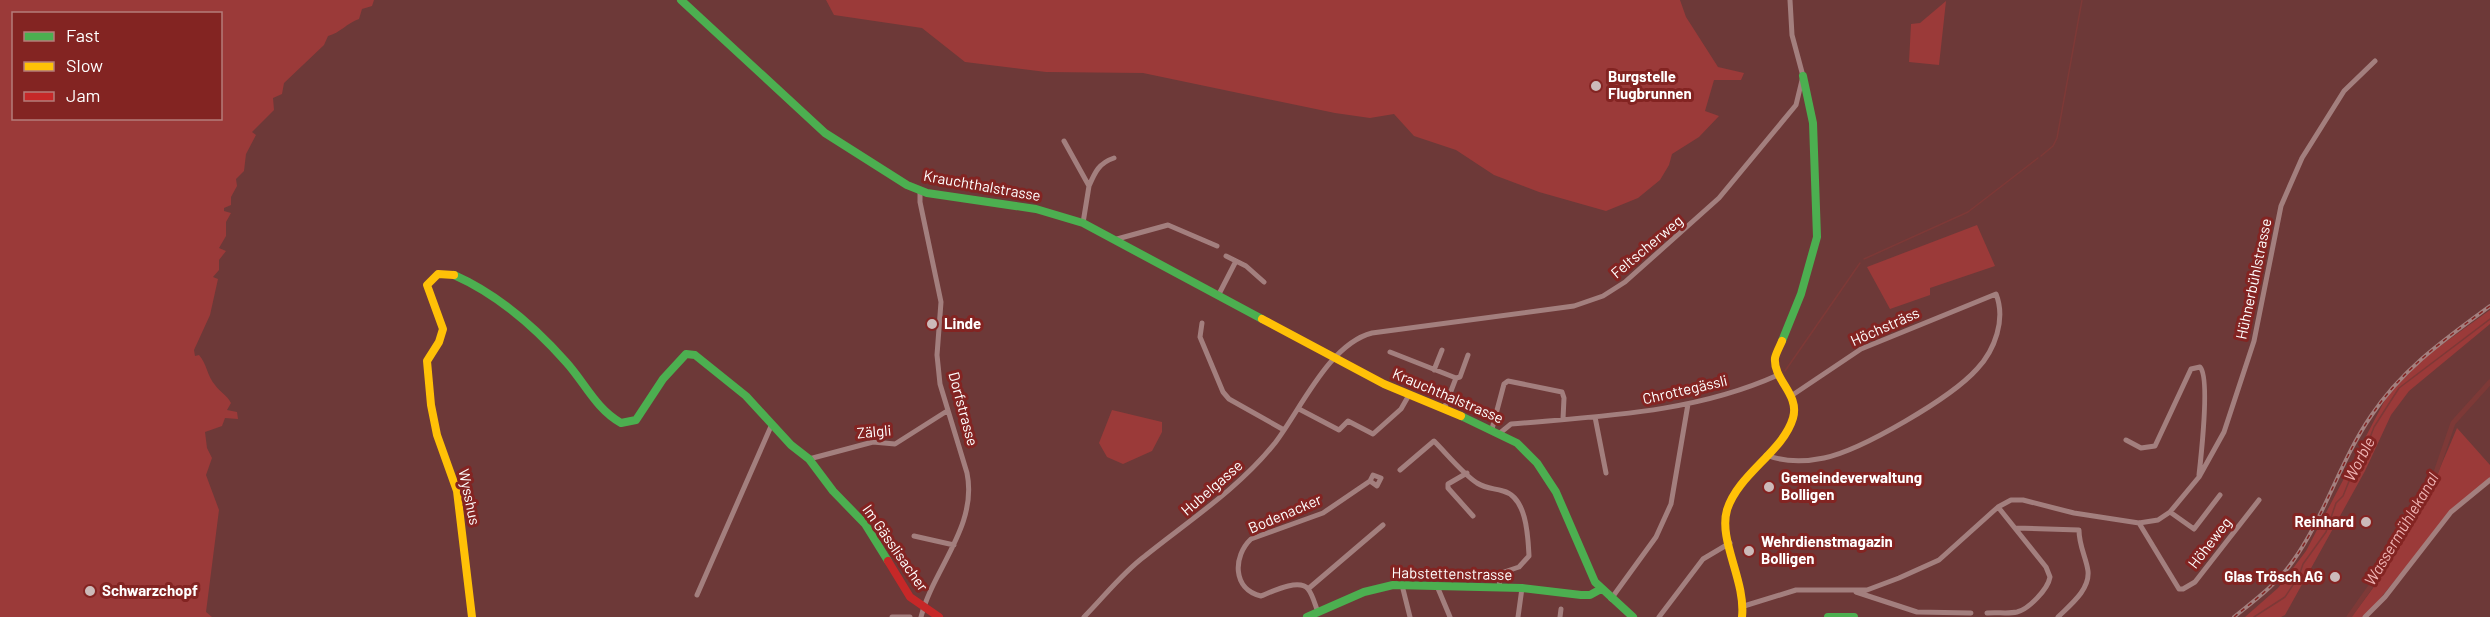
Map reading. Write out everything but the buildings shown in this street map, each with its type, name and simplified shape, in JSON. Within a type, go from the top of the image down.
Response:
[{"type":"street","name":"Krauchthalstrasse","points":[[681,0],[825,133],[920,191],[1035,209],[1083,223],[1409,395],[1500,433],[1530,455],[1550,482],[1589,571],[1600,589],[1634,617]]},
{"type":"street","points":[[1742,617],[1744,606],[1725,520],[1728,506],[1792,420],[1794,406],[1791,396],[1778,375],[1776,352],[1801,294],[1818,232],[1813,123],[1792,35],[1790,0]]},
{"type":"street","name":"Hühnerbühlstrasse","points":[[1744,606],[1796,590],[1874,589],[1939,560],[1998,507],[2011,500],[2023,500],[2074,513],[2139,523],[2158,520],[2170,512],[2199,477],[2224,432],[2254,341],[2281,206],[2306,148],[2344,91],[2375,61]]},
{"type":"street","name":"Feltscherweg","points":[[1334,357],[1352,340],[1372,333],[1567,307],[1589,302],[1615,289],[1719,198],[1794,109],[1800,96],[1803,76]]},
{"type":"street","points":[[1064,141],[1089,186]]},
{"type":"street","points":[[1083,223],[1089,186],[1097,168],[1114,158]]},
{"type":"street","name":"Dorfstrasse","points":[[920,191],[920,202],[941,302],[938,368],[947,411],[967,473],[969,488],[964,519],[954,545],[927,594],[921,617]]},
{"type":"street","points":[[1117,240],[1168,225],[1217,246]]},
{"type":"street","points":[[1226,256],[1253,271],[1264,282]]},
{"type":"street","points":[[1218,294],[1236,261]]},
{"type":"street","name":"Wysshus","points":[[471,617],[455,484],[437,435],[431,405],[427,363],[441,338],[443,326],[427,285],[435,275],[458,274],[532,329],[570,367],[603,410],[621,423],[636,420],[663,379],[681,357],[689,353]]},
{"type":"street","name":"Höchsträss","points":[[1766,455],[1778,459],[1811,460],[1848,451],[1927,406],[1962,383],[1978,369],[1997,337],[2000,303],[1996,294],[1860,349],[1791,396]]},
{"type":"street","points":[[1202,323],[1200,337],[1223,392],[1229,399],[1284,430]]},
{"type":"street","points":[[1434,370],[1442,350]]},
{"type":"street","points":[[1390,351],[1456,378]]},
{"type":"street","name":"Im Gässlisacher","points":[[689,353],[717,371],[746,396],[793,448],[809,459],[833,491],[862,519],[905,590],[924,607]]},
{"type":"street","points":[[1443,409],[1456,378],[1460,377],[1468,355]]},
{"type":"street","name":"Hubelgasse","points":[[1084,617],[1133,565],[1241,481],[1284,430],[1334,357]]},
{"type":"street","points":[[2126,440],[2141,448],[2155,446],[2191,369],[2200,367],[2203,371],[2204,388],[2199,477]]},
{"type":"street","name":"Chrottegässli","points":[[1500,433],[1509,425],[1667,410],[1748,388],[1778,375]]},
{"type":"street","points":[[1492,429],[1504,384],[1508,381],[1562,392],[1563,419]]},
{"type":"street","points":[[1299,409],[1339,430],[1348,421],[1373,434],[1401,409],[1409,395]]},
{"type":"street","points":[[1611,599],[1656,537],[1671,504],[1688,404]]},
{"type":"street","name":"Zälgli","points":[[809,459],[873,442],[895,444],[947,411]]},
{"type":"street","points":[[1595,417],[1606,473]]},
{"type":"street","points":[[936,420],[952,426]]},
{"type":"street","points":[[697,595],[772,424]]},
{"type":"street","points":[[1400,470],[1434,441],[1475,482],[1490,490],[1504,490],[1513,496],[1523,514],[1529,556],[1519,567],[1501,573],[1499,587]]},
{"type":"street","points":[[1467,473],[1448,484],[1448,488],[1473,516]]},
{"type":"street","points":[[2365,617],[2385,597],[2445,519],[2490,480]]},
{"type":"street","name":"Bodenacker","points":[[1308,589],[1302,585],[1290,586],[1261,596],[1253,594],[1246,589],[1239,575],[1238,560],[1242,548],[1251,539],[1323,513],[1370,482]]},
{"type":"street","points":[[2170,512],[2194,529],[2220,495]]},
{"type":"street","name":"Höheweg","points":[[2139,523],[2166,570],[2179,589],[2182,589],[2195,582],[2259,500]]},
{"type":"street","points":[[1987,613],[2020,611],[2049,582],[2046,567],[1998,507]]},
{"type":"street","points":[[1318,612],[1308,589],[1383,525]]},
{"type":"street","points":[[2015,528],[2079,530],[2079,545],[2088,572],[2087,584],[2080,595],[2058,617]]},
{"type":"street","points":[[914,536],[954,545]]},
{"type":"street","points":[[1659,617],[1703,559],[1730,543]]},
{"type":"street","points":[[1402,585],[1410,617]]},
{"type":"street","name":"Habstettenstrasse","points":[[1307,617],[1370,590],[1402,585],[1522,588],[1581,595],[1590,595],[1600,589]]},
{"type":"street","points":[[1437,586],[1450,617]]},
{"type":"street","points":[[1518,617],[1522,588]]},
{"type":"street","points":[[1852,591],[1917,612],[1971,613]]},
{"type":"street","points":[[924,607],[939,617]]},
{"type":"street","points":[[1560,617],[1561,609]]},
{"type":"street","points":[[892,617],[910,617]]},
{"type":"street","points":[[1828,617],[1854,617]]},
{"type":"shaded area","points":[[0,0],[374,0],[372,6],[362,9],[359,19],[328,36],[324,45],[284,83],[282,94],[273,98],[274,110],[252,132],[256,135],[246,154],[244,171],[236,179],[237,186],[231,197],[231,205],[224,208],[224,211],[231,213],[226,222],[226,236],[219,248],[226,251],[219,260],[219,270],[213,277],[218,279],[210,315],[194,350],[195,356],[199,355],[202,359],[212,381],[231,403],[227,410],[237,412],[238,419],[225,418],[222,426],[205,432],[207,448],[212,458],[206,475],[219,510],[206,612],[212,617],[0,617]]},
{"type":"shaded area","points":[[826,0],[1680,0],[1686,17],[1718,67],[1744,73],[1741,80],[1714,80],[1705,111],[1719,116],[1699,137],[1672,154],[1669,165],[1660,180],[1638,198],[1606,211],[1539,192],[1494,175],[1456,150],[1414,136],[1394,114],[1370,118],[1335,113],[1143,73],[1046,72],[965,62],[922,28],[834,15]]},
{"type":"shaded area","points":[[1946,1],[1939,65],[1909,62],[1911,24],[1920,23]]},
{"type":"shaded area","points":[[1977,225],[1995,266],[1930,288],[1930,295],[1890,309],[1867,267]]},
{"type":"shaded area","points":[[2490,310],[2490,324],[2409,391],[2391,415],[2365,471],[2285,615],[2245,617],[2278,588],[2306,551],[2387,396],[2422,359]]},
{"type":"shaded area","points":[[1112,410],[1162,422],[1162,432],[1152,451],[1123,464],[1107,457],[1099,443]]},
{"type":"shaded area","points":[[2457,428],[2490,465],[2490,480],[2451,512],[2365,617],[2351,617],[2368,596],[2398,550],[2436,478]]},
{"type":"waterway","points":[[2041,156],[2053,146],[2057,138],[2082,0]]},
{"type":"waterway","points":[[1864,259],[1968,212],[2038,158]]},
{"type":"waterway","points":[[1785,371],[1860,263]]},
{"type":"waterway","name":"Worble","points":[[2254,617],[2285,597],[2299,576],[2303,564],[2326,532],[2336,503],[2343,496],[2354,469],[2362,459],[2374,427],[2399,388],[2490,319]]},
{"type":"waterway","name":"Wassermühlekanal","points":[[2349,617],[2373,583],[2434,478],[2453,423],[2490,382]]},
{"type":"railway","points":[[2234,617],[2273,584],[2293,561],[2314,526],[2350,451],[2383,399],[2410,369],[2490,306]]},
{"type":"traffic: fast","points":[[681,0],[825,133],[907,185],[927,193],[1036,209],[1083,223],[1262,319]]},
{"type":"traffic: fast","points":[[1782,341],[1801,294],[1817,237],[1813,123],[1803,76]]},
{"type":"traffic: fast","points":[[454,275],[515,312],[566,362],[605,411],[621,423],[636,420],[663,379],[686,354],[695,355],[746,396],[791,445],[809,459],[833,491],[865,524],[888,561]]},
{"type":"traffic: fast","points":[[1461,416],[1517,443],[1537,463],[1556,492],[1595,582],[1633,617]]},
{"type":"traffic: fast","points":[[1307,617],[1364,592],[1393,585],[1522,588],[1581,595],[1590,595],[1601,589]]},
{"type":"traffic: fast","points":[[1828,617],[1854,617]]},
{"type":"traffic: slow","points":[[454,275],[438,274],[427,285],[443,329],[439,342],[427,361],[431,405],[437,435],[457,491],[472,617]]},
{"type":"traffic: slow","points":[[1262,319],[1384,384],[1461,416]]},
{"type":"traffic: slow","points":[[1742,617],[1740,589],[1725,522],[1733,497],[1750,474],[1780,442],[1793,418],[1793,402],[1775,366],[1775,358],[1782,341]]},
{"type":"traffic: jam","points":[[888,561],[910,597],[939,617]]},
{"type":"place","name":"Burgstelle Flugbrunnen","points":[[1596,86]]},
{"type":"place","name":"Linde","points":[[932,324]]},
{"type":"place","name":"Gemeindeverwaltung Bolligen","points":[[1769,487]]},
{"type":"place","name":"Reinhard","points":[[2366,522]]},
{"type":"place","name":"Wehrdienstmagazin Bolligen","points":[[1749,551]]},
{"type":"place","name":"Glas Trösch AG","points":[[2335,577]]},
{"type":"place","name":"Schwarzchopf","points":[[90,591]]}]
